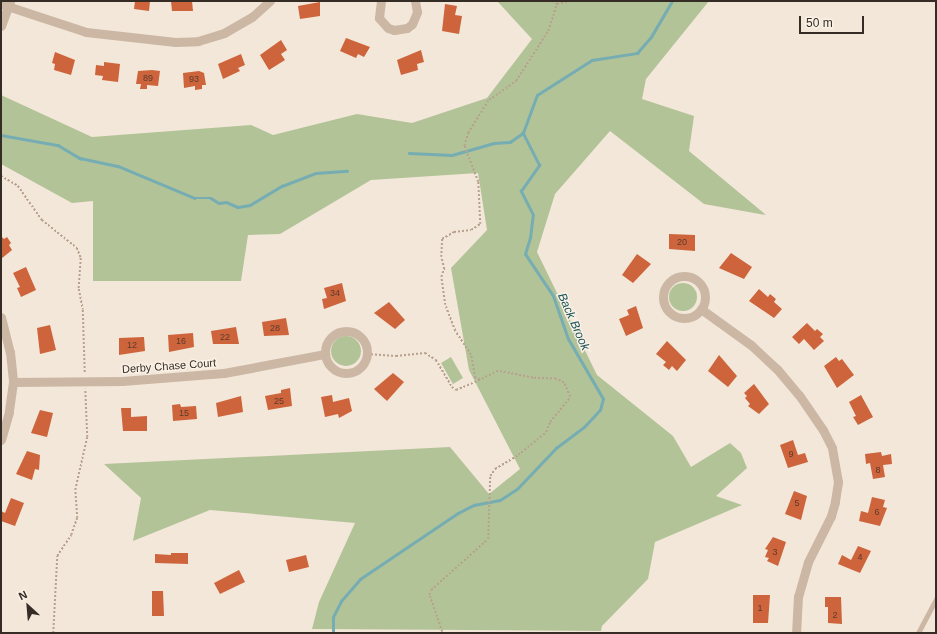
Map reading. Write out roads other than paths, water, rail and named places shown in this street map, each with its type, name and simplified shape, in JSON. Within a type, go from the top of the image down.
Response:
[{"type":"street","points":[[1,26],[7,4],[86,32],[175,42],[198,40],[224,32],[252,17],[270,1]]},
{"type":"street","points":[[377,2],[379,18],[383,24],[388,28],[401,30],[412,24],[416,18],[415,1]]},
{"type":"street","points":[[682,276],[695,279],[704,289],[704,303],[701,309],[690,317],[676,316],[670,313],[663,301],[665,287],[675,277],[682,276]]},
{"type":"street","points":[[701,309],[751,345],[777,369],[799,395],[823,430],[832,448],[838,482],[835,502],[831,516],[808,562],[798,596],[796,633]]},
{"type":"street","points":[[1,317],[10,352],[13,382],[9,412],[1,440]]},
{"type":"street","points":[[347,331],[360,336],[365,341],[368,354],[361,367],[349,373],[336,371],[327,361],[325,354],[328,340],[340,332],[347,331]]},
{"type":"street","name":"Derby Chase Court","points":[[13,382],[122,381],[224,374],[325,354]]},
{"type":"lane","points":[[918,633],[936,599]]},
{"type":"waterway","name":"Back Brook","points":[[333,633],[333,617],[341,601],[360,579],[458,513],[474,505],[500,500],[517,489],[556,448],[584,427],[600,410],[603,399],[568,339],[553,296],[525,254],[530,238],[533,215],[521,191],[539,165],[523,133],[537,95],[592,60],[637,53],[651,37],[672,1]]},
{"type":"waterway","points":[[409,153],[452,155],[494,143],[510,142],[523,133]]},
{"type":"waterway","points":[[1,135],[58,145],[80,158],[118,166],[195,198],[211,198],[219,203],[226,202],[238,207],[250,205],[282,186],[316,173],[347,171]]}]
